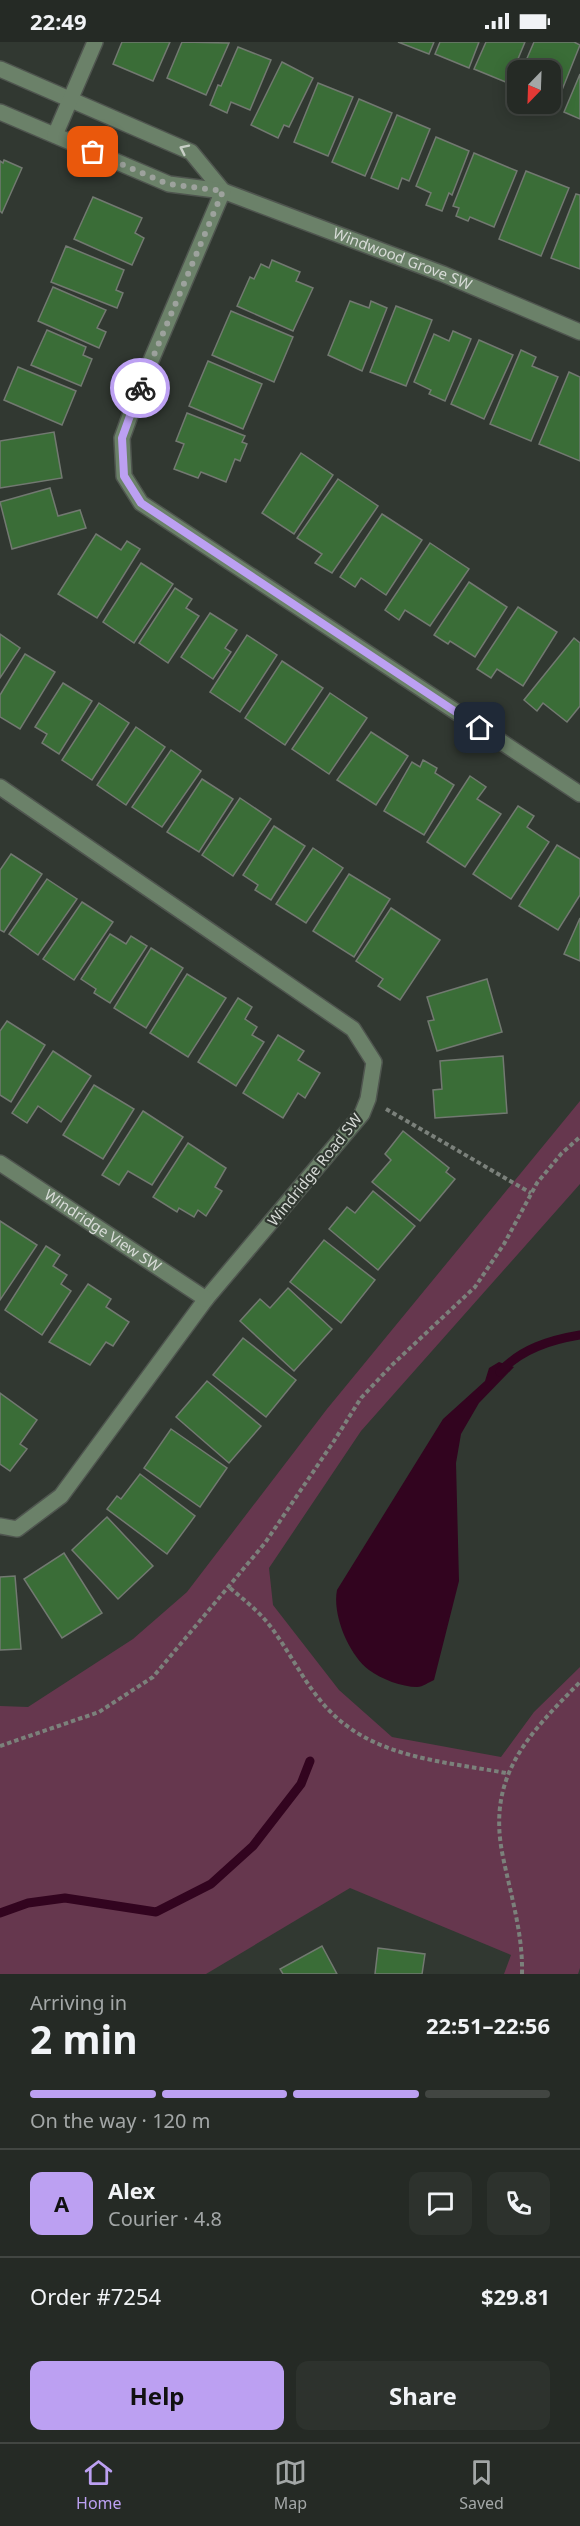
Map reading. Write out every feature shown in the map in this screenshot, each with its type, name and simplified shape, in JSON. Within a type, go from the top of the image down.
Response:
[{"type":"street","points":[[55,135],[95,42]]},
{"type":"street","name":"Windwood Grove SW","points":[[0,69],[191,152],[223,191]]},
{"type":"street","name":"Windwood Grove SW","points":[[0,112],[168,184],[223,191],[442,274],[580,332]]},
{"type":"street","points":[[223,191],[144,377],[122,438],[124,476],[141,503],[580,794]]},
{"type":"street","name":"Windridge Road SW","points":[[0,787],[353,1029],[374,1062],[368,1099],[362,1114],[206,1299],[61,1496],[17,1529],[0,1526]]},
{"type":"street","name":"Windridge View SW","points":[[0,1163],[206,1299]]},
{"type":"path","points":[[368,1099],[531,1193]]},
{"type":"path","points":[[0,1746],[90,1715],[125,1697],[153,1677],[230,1588],[272,1534],[361,1398],[392,1365],[475,1287],[504,1245],[531,1193],[561,1154],[580,1137]]},
{"type":"path","points":[[230,1588],[267,1623],[324,1706],[343,1724],[363,1738],[413,1756],[506,1773]]},
{"type":"path","points":[[522,1974],[522,1947],[499,1830],[506,1773],[542,1720],[580,1682]]},
{"type":"shaded area","points":[[580,1101],[580,1184],[361,1431],[269,1568],[273,1605],[339,1690],[392,1737],[501,1757],[534,1712],[580,1667],[580,1968],[578,1974],[504,1974],[511,1955],[350,1888],[206,1974],[0,1974],[0,1706],[28,1707],[133,1639],[187,1592],[327,1409]]},
{"type":"shaded area","points":[[499,1362],[514,1367],[479,1403],[461,1434],[456,1463],[459,1581],[434,1680],[419,1687],[398,1684],[369,1670],[355,1655],[340,1622],[337,1611],[337,1590],[443,1419],[485,1381],[489,1368]]},
{"type":"building","points":[[122,42],[170,42],[153,81],[113,64]]},
{"type":"building","points":[[182,42],[229,43],[206,95],[167,78]]},
{"type":"building","points":[[398,42],[434,42],[429,54]]},
{"type":"building","points":[[440,42],[479,42],[469,68],[435,54]]},
{"type":"building","points":[[486,42],[525,42],[518,60],[507,60],[507,83],[474,69]]},
{"type":"building","points":[[534,42],[574,42],[580,45],[561,92],[561,60],[526,60]]},
{"type":"building","points":[[238,47],[271,60],[250,110],[231,102],[227,113],[210,105]]},
{"type":"building","points":[[282,62],[313,78],[289,127],[284,125],[278,138],[251,125]]},
{"type":"building","points":[[580,74],[580,119],[564,112]]},
{"type":"building","points":[[318,83],[353,97],[328,156],[294,142]]},
{"type":"building","points":[[359,99],[392,113],[365,176],[332,162]]},
{"type":"building","points":[[397,115],[430,129],[409,181],[402,178],[398,189],[371,178]]},
{"type":"building","points":[[436,137],[469,151],[452,195],[449,193],[442,211],[426,205],[431,193],[416,186]]},
{"type":"building","points":[[474,153],[517,171],[494,227],[470,217],[468,221],[456,216],[459,208],[453,206]]},
{"type":"building","points":[[4,160],[22,168],[2,213],[0,211],[0,161],[3,163]]},
{"type":"building","points":[[526,171],[569,188],[541,256],[499,239]]},
{"type":"building","points":[[576,194],[580,195],[580,269],[551,258]]},
{"type":"building","points":[[93,197],[142,218],[135,233],[144,238],[132,265],[74,239]]},
{"type":"building","points":[[66,246],[124,270],[116,290],[123,293],[117,308],[51,282]]},
{"type":"building","points":[[272,260],[300,272],[296,281],[313,288],[293,331],[237,306],[250,277],[254,279],[261,264],[269,268]]},
{"type":"building","points":[[53,287],[106,310],[97,328],[106,332],[99,348],[38,321]]},
{"type":"building","points":[[350,301],[369,308],[371,301],[387,308],[362,371],[328,355]]},
{"type":"building","points":[[396,306],[432,320],[406,386],[370,372]]},
{"type":"building","points":[[231,311],[293,337],[274,382],[212,355]]},
{"type":"building","points":[[47,330],[86,347],[83,355],[92,359],[81,386],[31,365]]},
{"type":"building","points":[[453,331],[471,339],[445,401],[429,394],[431,390],[414,382],[434,334],[449,341]]},
{"type":"building","points":[[479,340],[513,355],[484,419],[451,404]]},
{"type":"building","points":[[521,350],[536,357],[532,366],[558,377],[531,441],[490,424]]},
{"type":"building","points":[[208,361],[262,384],[243,429],[189,406]]},
{"type":"building","points":[[18,367],[76,391],[62,425],[4,400]]},
{"type":"building","points":[[569,372],[580,377],[580,461],[539,444]]},
{"type":"building","points":[[187,413],[245,436],[242,442],[247,444],[240,461],[235,459],[226,482],[201,472],[198,478],[174,469],[184,444],[176,441]]},
{"type":"building","points":[[54,432],[62,478],[0,488],[0,441]]},
{"type":"building","points":[[301,453],[333,475],[294,534],[262,513]]},
{"type":"building","points":[[338,479],[378,506],[332,573],[315,563],[322,554],[297,538]]},
{"type":"building","points":[[50,488],[58,516],[80,510],[86,528],[12,549],[0,502]]},
{"type":"building","points":[[382,514],[422,540],[386,595],[361,578],[355,587],[340,577]]},
{"type":"building","points":[[96,534],[121,550],[127,541],[140,549],[97,618],[58,594]]},
{"type":"building","points":[[430,543],[469,569],[430,626],[405,610],[399,620],[385,610]]},
{"type":"building","points":[[141,563],[173,584],[134,643],[103,622]]},
{"type":"building","points":[[469,582],[507,607],[475,657],[450,641],[448,644],[434,635]]},
{"type":"building","points":[[175,588],[192,599],[186,608],[199,616],[168,663],[139,643]]},
{"type":"building","points":[[518,607],[557,632],[523,686],[497,669],[491,678],[477,669]]},
{"type":"building","points":[[210,613],[237,630],[225,648],[231,652],[213,679],[181,657]]},
{"type":"building","points":[[0,634],[20,648],[0,678]]},
{"type":"building","points":[[247,635],[277,655],[240,712],[210,692]]},
{"type":"building","points":[[574,638],[580,643],[580,706],[567,722],[543,703],[537,711],[524,700]]},
{"type":"building","points":[[25,654],[55,672],[20,729],[0,717],[0,695]]},
{"type":"building","points":[[282,661],[323,688],[285,745],[245,718]]},
{"type":"building","points":[[63,683],[92,701],[59,754],[42,743],[47,734],[35,727]]},
{"type":"building","points":[[330,693],[367,718],[329,774],[292,749]]},
{"type":"building","points":[[99,703],[129,723],[92,780],[62,760]]},
{"type":"building","points":[[136,727],[165,747],[126,805],[97,785]]},
{"type":"building","points":[[371,732],[408,756],[376,805],[337,780]]},
{"type":"building","points":[[171,750],[201,771],[162,827],[132,807]]},
{"type":"building","points":[[423,760],[437,768],[435,773],[454,785],[424,835],[384,811],[412,762],[420,767]]},
{"type":"building","points":[[470,776],[486,787],[477,799],[501,814],[465,867],[427,842]]},
{"type":"building","points":[[202,779],[233,799],[199,852],[167,832]]},
{"type":"building","points":[[240,798],[271,819],[233,876],[202,855]]},
{"type":"building","points":[[518,806],[534,816],[527,827],[549,842],[511,899],[473,874]]},
{"type":"building","points":[[274,826],[305,846],[271,900],[255,890],[258,885],[243,875]]},
{"type":"building","points":[[557,845],[580,859],[580,895],[558,930],[519,906]]},
{"type":"building","points":[[313,848],[343,868],[306,923],[276,904]]},
{"type":"building","points":[[11,854],[42,874],[4,932],[0,930],[0,870]]},
{"type":"building","points":[[349,874],[390,899],[354,957],[313,931]]},
{"type":"building","points":[[47,879],[77,899],[38,955],[9,934]]},
{"type":"building","points":[[82,902],[113,922],[74,980],[43,959]]},
{"type":"building","points":[[391,908],[440,940],[400,1000],[378,986],[383,979],[356,961]]},
{"type":"building","points":[[580,918],[580,961],[564,954]]},
{"type":"building","points":[[110,934],[126,944],[131,936],[147,946],[110,1003],[94,993],[96,989],[81,979]]},
{"type":"building","points":[[151,948],[183,968],[146,1028],[114,1008]]},
{"type":"building","points":[[187,974],[226,998],[188,1057],[150,1033]]},
{"type":"building","points":[[487,979],[502,1032],[437,1051],[428,1021],[434,1020],[427,997]]},
{"type":"building","points":[[238,998],[252,1007],[245,1019],[257,1027],[252,1035],[264,1042],[236,1086],[198,1062]]},
{"type":"building","points":[[7,1021],[45,1045],[11,1102],[0,1095],[0,1031]]},
{"type":"building","points":[[278,1035],[304,1051],[298,1060],[320,1073],[305,1098],[298,1093],[283,1118],[243,1093]]},
{"type":"building","points":[[53,1051],[91,1076],[61,1122],[38,1106],[27,1123],[12,1113]]},
{"type":"building","points":[[503,1056],[507,1113],[435,1118],[433,1090],[442,1089],[440,1061]]},
{"type":"building","points":[[94,1085],[134,1109],[103,1159],[63,1135]]},
{"type":"building","points":[[143,1111],[183,1137],[152,1185],[128,1171],[119,1185],[102,1175]]},
{"type":"building","points":[[403,1131],[449,1168],[446,1172],[455,1179],[420,1221],[372,1182],[391,1160],[385,1154]]},
{"type":"building","points":[[188,1143],[226,1168],[215,1187],[222,1191],[206,1216],[198,1210],[194,1217],[179,1208],[177,1212],[153,1197]]},
{"type":"building","points":[[373,1191],[415,1226],[378,1270],[329,1229],[347,1207],[355,1213]]},
{"type":"building","points":[[0,1221],[37,1245],[0,1300]]},
{"type":"building","points":[[324,1240],[375,1280],[341,1323],[290,1282]]},
{"type":"building","points":[[46,1246],[60,1255],[53,1266],[67,1275],[61,1284],[71,1291],[42,1335],[5,1310]]},
{"type":"building","points":[[88,1284],[111,1299],[106,1307],[129,1322],[113,1346],[106,1342],[90,1365],[49,1342]]},
{"type":"building","points":[[288,1288],[332,1329],[294,1371],[240,1321],[260,1299],[270,1308]]},
{"type":"building","points":[[243,1338],[296,1380],[266,1417],[213,1375]]},
{"type":"building","points":[[207,1381],[261,1426],[229,1463],[176,1417]]},
{"type":"building","points":[[0,1393],[37,1420],[20,1444],[27,1449],[10,1471],[0,1464]]},
{"type":"building","points":[[171,1429],[227,1468],[200,1507],[144,1468]]},
{"type":"building","points":[[140,1474],[195,1516],[167,1554],[107,1509],[117,1496],[121,1499]]},
{"type":"building","points":[[107,1517],[153,1566],[118,1599],[72,1550]]},
{"type":"building","points":[[64,1553],[102,1613],[62,1638],[24,1579]]},
{"type":"building","points":[[15,1576],[21,1649],[0,1650],[0,1577]]},
{"type":"building","points":[[322,1946],[337,1974],[283,1974],[280,1969]]},
{"type":"building","points":[[378,1948],[425,1954],[422,1974],[375,1974]]},
{"type":"waterway","points":[[500,1372],[517,1357],[537,1347],[580,1335]]},
{"type":"waterway","points":[[0,1913],[28,1903],[65,1898],[156,1912],[211,1884],[253,1846],[301,1784],[310,1761]]},
{"type":"way so far","points":[[93,152],[168,184],[223,191],[140,388]]},
{"type":"route","points":[[140,388],[122,438],[124,476],[141,503],[480,728]]}]
